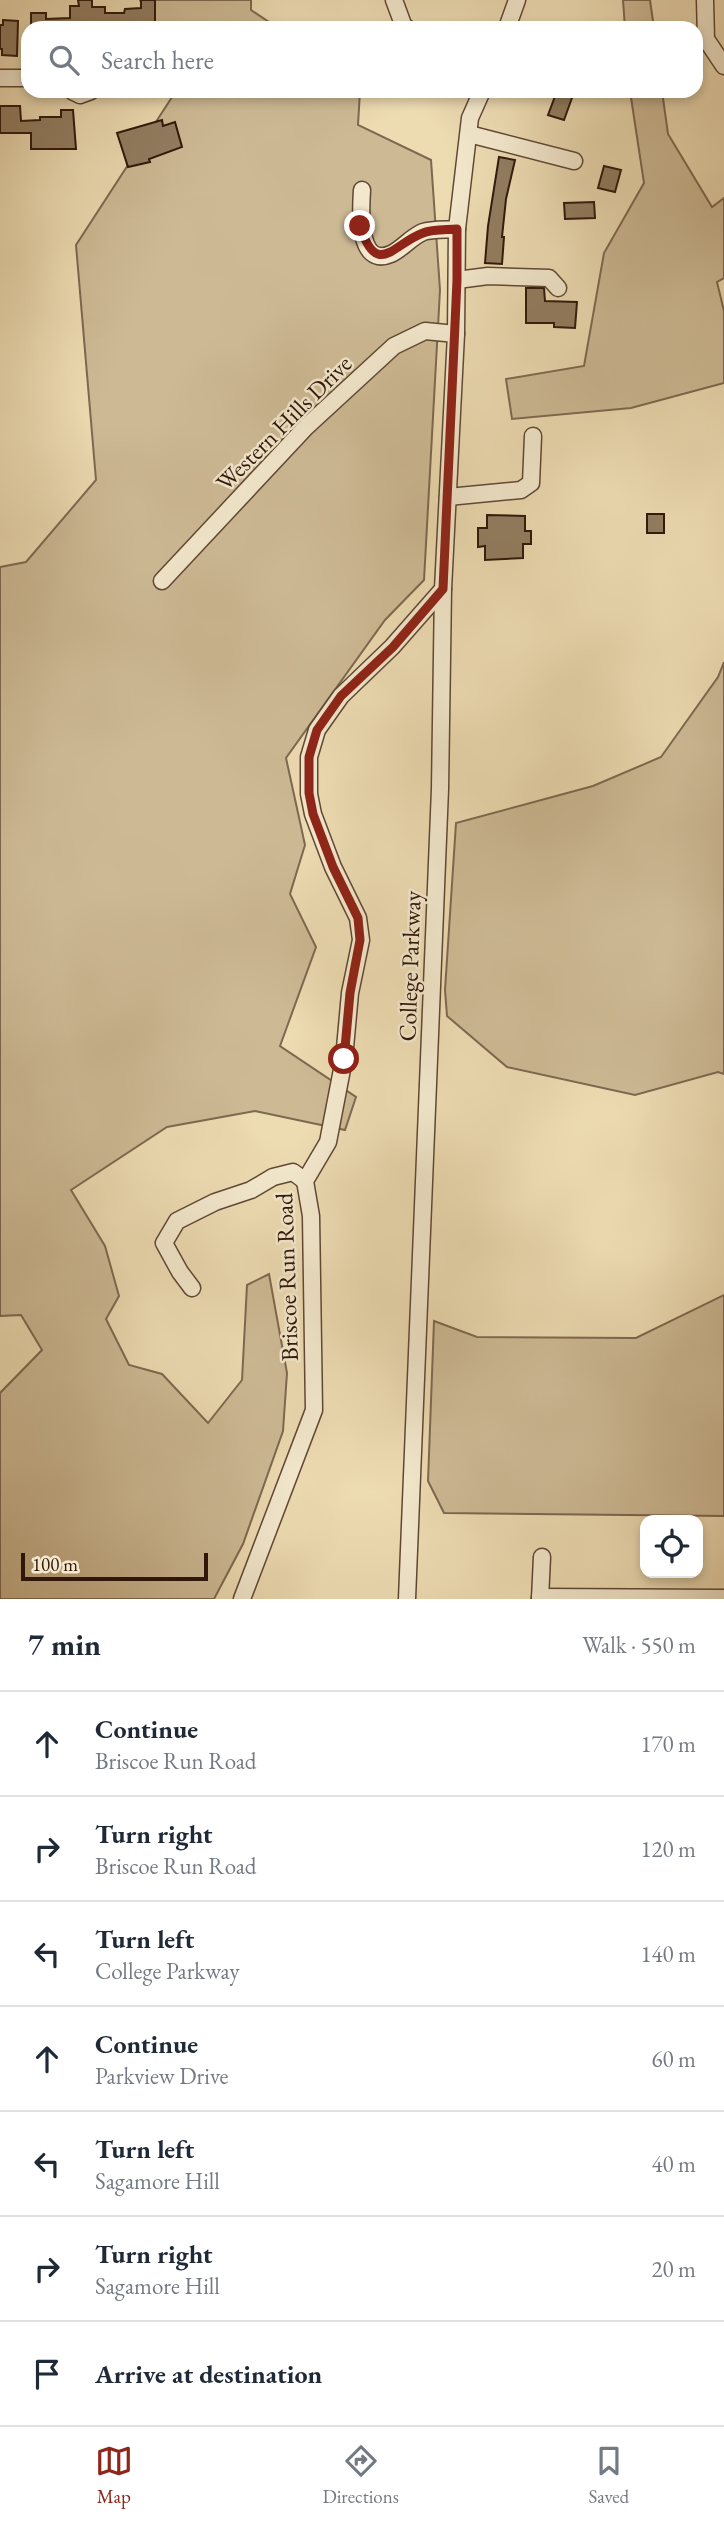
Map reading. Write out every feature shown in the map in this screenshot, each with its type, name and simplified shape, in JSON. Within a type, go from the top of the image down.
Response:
[{"type":"street","points":[[394,0],[402,21]]},
{"type":"street","points":[[510,21],[517,0]]},
{"type":"street","points":[[705,0],[706,39],[724,66]]},
{"type":"street","points":[[0,78],[21,78]]},
{"type":"street","name":"College Parkway","points":[[407,1599],[440,790],[443,589],[456,334],[457,229],[470,118],[479,98]]},
{"type":"street","points":[[468,134],[574,161]]},
{"type":"street","points":[[362,190],[360,226],[368,247],[375,253],[391,254],[425,231],[457,229]]},
{"type":"street","points":[[457,280],[488,276],[549,278],[558,288]]},
{"type":"street","name":"Western Hills Drive","points":[[162,581],[306,427],[394,346],[425,331],[456,334]]},
{"type":"street","points":[[448,497],[521,490],[531,483],[533,436]]},
{"type":"street","name":"Briscoe Run Road","points":[[242,1599],[314,1410],[311,1216],[305,1181],[328,1142],[344,1059],[350,993],[360,940],[358,918],[333,867],[313,814],[309,793],[309,757],[317,730],[341,696],[393,647],[443,589]]},
{"type":"street","points":[[192,1288],[164,1243],[177,1221],[215,1202],[251,1190],[273,1177],[293,1172],[305,1181]]},
{"type":"street","points":[[542,1557],[540,1598],[724,1598]]},
{"type":"shaded area","points":[[140,0],[251,0],[251,10],[268,21],[149,21]]},
{"type":"shaded area","points":[[623,0],[650,0],[653,21],[624,21]]},
{"type":"shaded area","points":[[171,98],[360,98],[358,125],[431,160],[440,290],[424,580],[385,620],[286,758],[305,845],[290,894],[316,947],[280,1046],[356,1097],[345,1130],[255,1111],[167,1127],[71,1190],[105,1246],[119,1296],[106,1319],[129,1365],[162,1374],[208,1423],[242,1380],[247,1285],[269,1274],[287,1373],[283,1431],[243,1544],[214,1599],[0,1599],[0,1393],[42,1350],[21,1315],[0,1316],[0,567],[26,562],[96,480],[76,245]]},
{"type":"shaded area","points":[[631,98],[663,98],[668,134],[712,207],[724,198],[724,278],[717,282],[724,311],[724,383],[631,408],[512,419],[506,379],[584,366],[604,253],[644,183]]},
{"type":"shaded area","points":[[724,662],[724,1074],[718,1072],[635,1095],[507,1067],[447,1016],[445,990],[456,823],[593,786],[661,757],[718,677]]},
{"type":"shaded area","points":[[724,1295],[724,1516],[444,1513],[428,1481],[434,1321],[477,1337],[636,1338]]},
{"type":"building","points":[[78,0],[92,0],[92,7],[105,7],[105,13],[124,13],[125,9],[141,8],[141,0],[155,0],[155,21],[31,21],[31,13],[46,13],[46,19],[70,18],[70,6],[79,6]]},
{"type":"building","points":[[3,20],[18,21],[17,56],[2,55],[0,25],[3,25]]},
{"type":"building","points":[[554,98],[572,98],[564,120],[548,115]]},
{"type":"building","points":[[0,106],[20,106],[21,121],[61,117],[61,110],[73,110],[76,149],[31,149],[31,133],[0,133]]},
{"type":"building","points":[[162,120],[163,126],[175,122],[182,147],[149,159],[150,162],[128,167],[117,133]]},
{"type":"building","points":[[499,157],[515,160],[506,199],[502,264],[485,263]]},
{"type":"building","points":[[604,166],[621,170],[615,192],[598,188]]},
{"type":"building","points":[[594,202],[595,218],[565,219],[564,203]]},
{"type":"building","points":[[526,288],[544,288],[545,301],[577,302],[575,328],[554,327],[554,323],[526,323]]},
{"type":"building","points":[[647,514],[664,514],[664,533],[647,533]]},
{"type":"building","points":[[487,515],[525,516],[525,531],[531,531],[531,544],[523,544],[523,558],[485,560],[485,546],[478,547],[478,528],[487,528]]},
{"type":"route","points":[[344,1059],[350,993],[360,940],[358,918],[333,867],[313,814],[309,793],[309,757],[317,730],[341,696],[393,647],[443,589],[456,334],[457,229],[425,231],[391,254],[382,255],[368,247],[360,226]]}]
